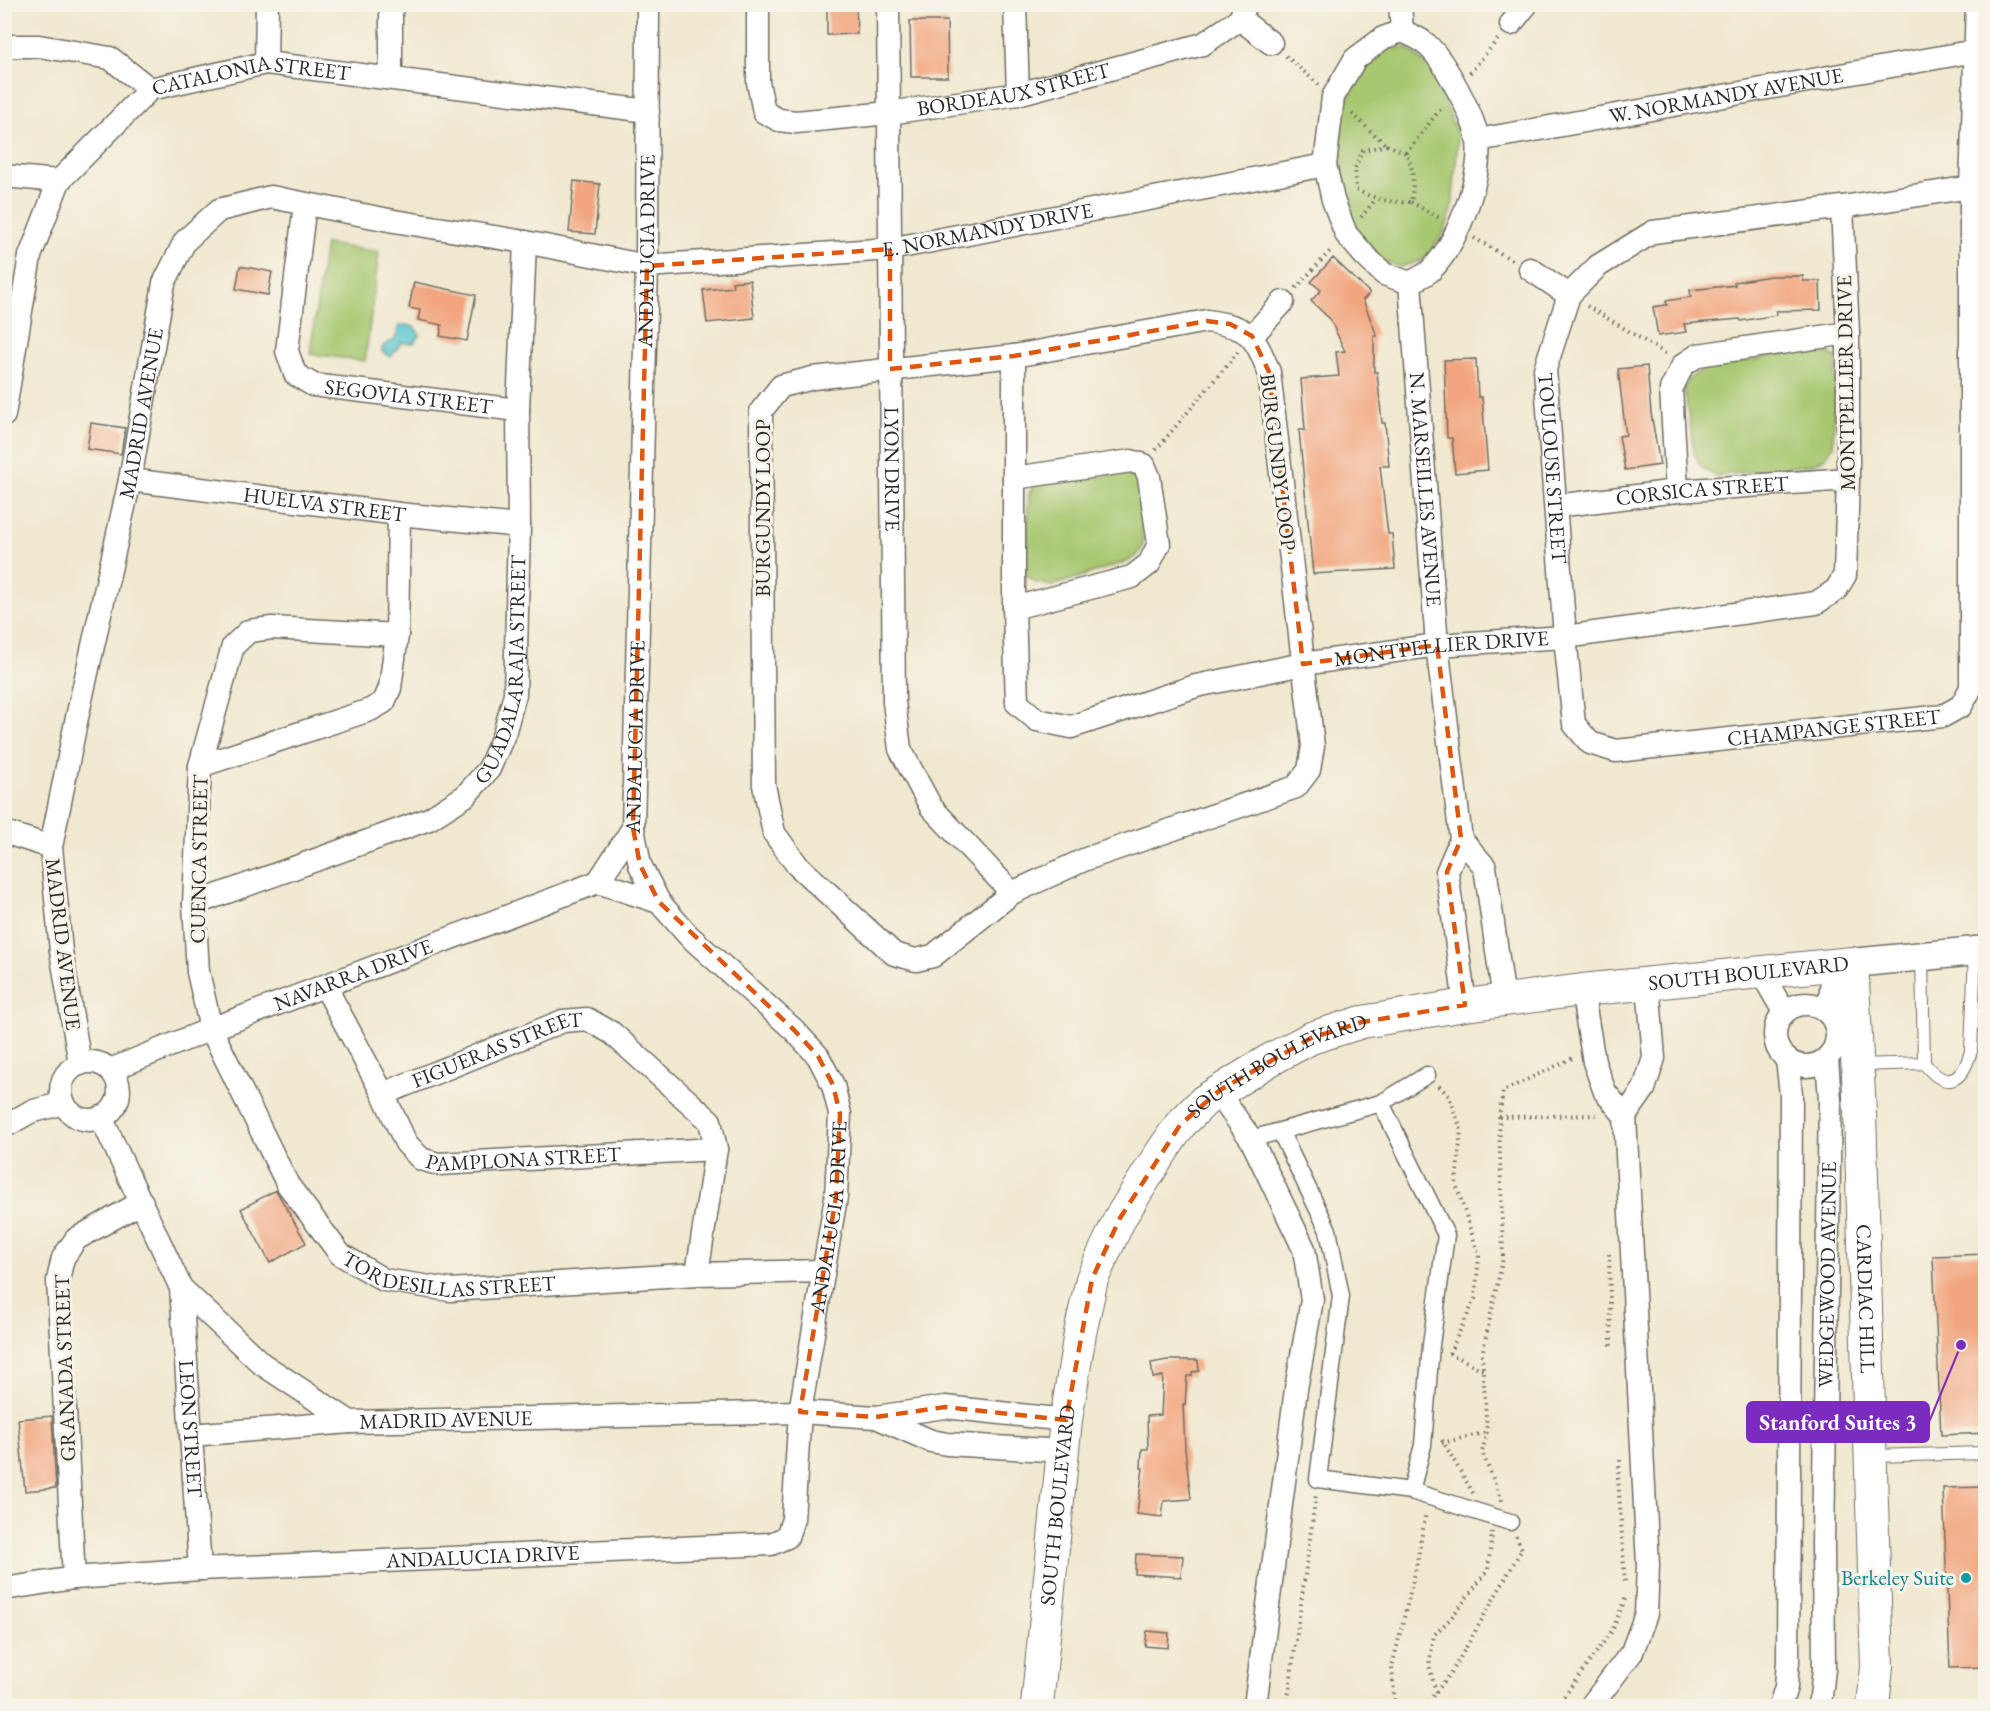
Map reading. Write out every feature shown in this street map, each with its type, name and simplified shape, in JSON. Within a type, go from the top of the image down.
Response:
[{"type":"main road","name":"SOUTH BOULEVARD","points":[[1037,1707],[1066,1420],[1080,1333],[1092,1279],[1120,1218],[1180,1125],[1204,1101],[1311,1038],[1362,1022],[1465,1005],[1582,990],[1843,964]]},
{"type":"main road","name":"CARDIAC HILL","points":[[1843,964],[1858,1065],[1877,1667],[1873,1707]]},
{"type":"street","points":[[266,63],[267,4]]},
{"type":"street","points":[[391,4],[391,78]]},
{"type":"street","name":"ANDALUCIA DRIVE","points":[[4,1589],[75,1578],[200,1569],[771,1544],[787,1537],[794,1519],[800,1412],[836,1197],[840,1114],[833,1085],[818,1056],[794,1030],[688,935],[659,902],[640,865],[633,828],[647,266],[648,4]]},
{"type":"street","name":"BORDEAUX STREET","points":[[758,4],[758,82],[764,112],[779,120],[796,123],[1018,94],[1203,44],[1243,12]]},
{"type":"street","name":"LYON DRIVE","points":[[888,4],[894,702],[900,749],[931,807],[1012,893]]},
{"type":"street","points":[[1015,4],[1018,94]]},
{"type":"street","points":[[1400,4],[1402,31]]},
{"type":"street","points":[[1511,24],[1527,4]]},
{"type":"street","name":"CHAMPANGE STREET","points":[[1590,743],[1616,751],[1943,716],[1961,706],[1971,688],[1971,187],[1980,52],[1977,4]]},
{"type":"street","points":[[1243,12],[1271,43]]},
{"type":"street","points":[[1402,31],[1425,43],[1444,65],[1478,140],[1470,196],[1459,229],[1445,254],[1428,273],[1410,283],[1384,274],[1346,234],[1333,200],[1325,165],[1332,97],[1355,59],[1383,38],[1402,31]]},
{"type":"street","points":[[4,46],[39,46],[110,58],[150,89]]},
{"type":"street","name":"W. NORMANDY AVENUE","points":[[1478,140],[1980,52]]},
{"type":"street","name":"CATALONIA STREET","points":[[4,415],[30,255],[59,181],[150,89],[266,63],[648,111]]},
{"type":"street","name":"E. NORMANDY DRIVE","points":[[647,266],[890,249],[1325,165]]},
{"type":"street","points":[[4,176],[59,181]]},
{"type":"street","name":"TOULOUSE STREET","points":[[1590,743],[1574,724],[1565,637],[1545,369],[1569,295],[1598,266],[1653,232],[1971,187]]},
{"type":"street","name":"MADRID AVENUE","points":[[80,1064],[62,951],[51,847],[76,722],[130,480],[164,283],[185,241],[219,210],[271,197],[647,266]]},
{"type":"street","name":"SEGOVIA STREET","points":[[306,204],[287,351],[295,374],[313,385],[518,410]]},
{"type":"street","name":"MONTPELLIER DRIVE","points":[[1014,356],[1014,608],[1017,703],[1037,720],[1071,727],[1196,686],[1303,664],[1437,645],[1565,637],[1816,603],[1836,590],[1845,575],[1848,479],[1848,333],[1842,207]]},
{"type":"street","name":"GUADALARAJA STREET","points":[[194,904],[429,819],[465,796],[489,769],[504,734],[515,694],[519,526],[518,410],[525,242]]},
{"type":"street","points":[[1530,269],[1569,295]]},
{"type":"street","name":"N. MARSEILLES AVENUE","points":[[1410,283],[1437,645],[1461,839]]},
{"type":"street","points":[[1252,336],[1283,302]]},
{"type":"street","name":"BURGUNDY LOOP","points":[[1207,321],[1230,324],[1252,336],[1269,372],[1313,746],[1309,770],[1296,787],[1086,859],[1012,893],[933,956],[916,960],[894,954],[797,865],[774,833],[764,785],[761,411],[782,386],[813,378],[890,369],[1014,356],[1207,321]]},
{"type":"street","points":[[1677,491],[1671,389],[1683,365],[1698,355],[1848,333]]},
{"type":"street","points":[[1014,478],[1131,461],[1144,465],[1149,477],[1159,544],[1149,564],[1132,577],[1014,608]]},
{"type":"street","name":"CORSICA STREET","points":[[1556,506],[1677,491],[1848,479]]},
{"type":"street","name":"HUELVA STREET","points":[[130,480],[399,514],[519,526]]},
{"type":"street","points":[[201,766],[370,711],[384,702],[390,688],[397,635],[399,514]]},
{"type":"street","name":"CUENCA STREET","points":[[211,1029],[198,972],[194,904],[201,766],[233,646],[249,631],[272,628],[397,635]]},
{"type":"street","points":[[633,828],[597,882],[659,902]]},
{"type":"street","points":[[4,832],[51,847]]},
{"type":"street","points":[[1465,1005],[1447,872],[1461,839],[1485,867],[1504,1000]]},
{"type":"street","name":"NAVARRA DRIVE","points":[[110,1070],[211,1029],[597,882]]},
{"type":"street","name":"SOUTH BOULEVARD","points":[[1843,964],[1980,950]]},
{"type":"street","name":"WEDGEWOOD AVENUE","points":[[1818,1707],[1824,1669],[1823,1542],[1830,1100],[1827,1058],[1832,1052],[1837,1036],[1834,1020],[1828,1013],[1843,964]]},
{"type":"street","points":[[1761,972],[1784,1012],[1801,1004],[1811,1004],[1828,1013]]},
{"type":"street","points":[[1625,1116],[1644,1089],[1654,1058],[1648,983]]},
{"type":"street","name":"PAMPLONA STREET","points":[[325,986],[383,1094],[406,1143],[421,1159],[438,1164],[716,1149]]},
{"type":"street","points":[[1582,990],[1580,1055],[1594,1062],[1605,1092],[1625,1116],[1648,1565],[1646,1614],[1632,1652],[1591,1707]]},
{"type":"street","name":"WEDGEWOOD AVENUE","points":[[1780,1707],[1786,1687],[1788,1661],[1791,1094],[1787,1059],[1780,1052],[1775,1031],[1784,1012]]},
{"type":"street","name":"FIGUERAS STREET","points":[[383,1094],[563,1021],[587,1019],[612,1033],[710,1121],[716,1149],[697,1274]]},
{"type":"street","name":"TORDESILLAS STREET","points":[[211,1029],[288,1185],[340,1254],[384,1280],[450,1290],[697,1274],[823,1271]]},
{"type":"street","points":[[1787,1059],[1803,1066],[1827,1058]]},
{"type":"street","points":[[95,1063],[110,1070],[118,1087],[115,1105],[101,1118],[84,1119],[75,1116],[64,1103],[61,1094],[65,1076],[80,1064],[95,1063]]},
{"type":"street","points":[[1251,1139],[1381,1103],[1427,1075]]},
{"type":"street","points":[[1220,1090],[1228,1107],[1251,1139],[1304,1249],[1312,1300],[1295,1401],[1255,1707]]},
{"type":"street","points":[[4,1127],[30,1112],[64,1103]]},
{"type":"street","points":[[1381,1103],[1446,1235],[1431,1345],[1423,1445],[1411,1491]]},
{"type":"street","name":"MADRID AVENUE","points":[[101,1118],[181,1288],[262,1364],[350,1422],[800,1412],[876,1417]]},
{"type":"street","points":[[1280,1131],[1328,1230],[1341,1296],[1318,1479],[1411,1491],[1510,1522]]},
{"type":"street","name":"GRANADA STREET","points":[[75,1578],[58,1280],[63,1258],[76,1239],[142,1202]]},
{"type":"street","name":"LEON STREET","points":[[181,1288],[200,1569]]},
{"type":"street","points":[[876,1417],[945,1407],[1066,1420]]},
{"type":"street","points":[[876,1417],[931,1441],[947,1444],[1063,1450]]},
{"type":"street","points":[[191,1435],[350,1422]]},
{"type":"lane","points":[[1922,956],[1924,1063],[1934,1076],[1947,1082],[1957,1079],[1966,1067],[1971,1051],[1980,950]]},
{"type":"lane","points":[[1858,1065],[1924,1063]]},
{"type":"lane","points":[[1870,1456],[1986,1453]]},
{"type":"path","points":[[1387,145],[1406,153],[1411,162],[1414,188],[1411,202],[1376,199],[1356,190],[1355,168],[1363,150],[1387,145]]},
{"type":"path","points":[[1283,302],[1376,199]]},
{"type":"path","points":[[1569,295],[1683,365]]},
{"type":"path","points":[[1144,465],[1252,336]]},
{"type":"path","points":[[1425,1707],[1452,1672],[1522,1549],[1482,1452],[1487,1432],[1482,1355],[1503,1258],[1499,1117],[1503,1091],[1580,1055]]},
{"type":"path","points":[[1427,1075],[1449,1096],[1461,1130],[1456,1184],[1479,1256],[1475,1299],[1444,1364]]},
{"type":"path","points":[[1499,1117],[1606,1114],[1625,1116]]},
{"type":"path","points":[[1609,1244],[1611,1349]]},
{"type":"path","points":[[1431,1345],[1483,1370]]},
{"type":"path","points":[[1423,1445],[1443,1443],[1487,1432]]},
{"type":"path","points":[[1436,1693],[1429,1665],[1434,1635],[1451,1618],[1488,1570],[1492,1530],[1486,1514],[1443,1443],[1441,1434]]},
{"type":"path","points":[[1620,1460],[1618,1477],[1625,1584]]},
{"type":"path","points":[[1287,1707],[1318,1479]]},
{"type":"path","points":[[1395,1707],[1392,1667],[1416,1568],[1428,1496]]},
{"type":"path","points":[[1557,1707],[1612,1631],[1626,1596]]},
{"type":"highlighted area","points":[[890,249],[890,369],[1014,356],[1207,321],[1230,324],[1252,336],[1269,372],[1303,664],[1437,645],[1461,839],[1447,872],[1465,1005],[1362,1022],[1311,1038],[1220,1090],[1180,1125],[1120,1218],[1092,1279],[1066,1420],[945,1407],[876,1417],[800,1412],[836,1197],[840,1114],[833,1085],[818,1056],[794,1030],[659,902],[640,865],[633,828],[647,266]]},
{"type":"green space","points":[[1385,47],[1407,48],[1433,70],[1458,137],[1452,210],[1444,233],[1423,260],[1400,267],[1380,260],[1359,235],[1344,194],[1340,113],[1365,62]]},
{"type":"green space","points":[[325,244],[379,252],[365,361],[310,354]]},
{"type":"green space","points":[[1811,348],[1828,352],[1836,358],[1833,446],[1826,457],[1814,464],[1715,476],[1702,467],[1695,456],[1684,388],[1690,378],[1702,370]]},
{"type":"green space","points":[[1126,473],[1140,482],[1143,546],[1137,556],[1052,586],[1035,582],[1025,574],[1029,493],[1034,485]]},
{"type":"water","points":[[399,326],[414,327],[420,335],[414,343],[401,343],[391,357],[382,352],[382,348],[387,343],[395,340]]},
{"type":"building","points":[[827,4],[856,4],[857,34],[827,35]]},
{"type":"building","points":[[910,21],[947,21],[948,77],[911,77]]},
{"type":"building","points":[[574,181],[600,184],[595,234],[569,232]]},
{"type":"building","points":[[1333,258],[1370,293],[1363,300],[1377,336],[1374,336],[1374,372],[1377,372],[1389,466],[1380,466],[1388,534],[1392,534],[1395,569],[1313,574],[1299,430],[1305,430],[1301,379],[1339,376],[1336,352],[1345,351],[1330,319],[1311,301],[1321,290],[1311,282]]},
{"type":"building","points":[[240,266],[272,272],[268,295],[236,289]]},
{"type":"building","points":[[1770,276],[1803,276],[1803,281],[1820,281],[1821,310],[1776,311],[1777,315],[1741,321],[1740,319],[1684,324],[1686,332],[1658,336],[1653,307],[1667,305],[1666,301],[1691,297],[1690,290],[1735,285],[1734,282]]},
{"type":"building","points":[[750,280],[754,318],[707,323],[703,290],[733,287],[732,282]]},
{"type":"building","points":[[414,282],[476,295],[467,341],[440,336],[442,325],[418,320],[420,310],[409,308]]},
{"type":"building","points":[[1476,359],[1478,397],[1482,397],[1488,470],[1455,473],[1452,438],[1447,438],[1444,360]]},
{"type":"building","points":[[1647,366],[1651,413],[1660,465],[1625,470],[1619,436],[1626,435],[1618,369]]},
{"type":"building","points":[[91,423],[125,428],[121,454],[87,449]]},
{"type":"building","points":[[276,1190],[306,1243],[270,1263],[241,1209]]},
{"type":"building","points":[[1986,1254],[1986,1433],[1941,1435],[1933,1256]]},
{"type":"building","points":[[1167,1360],[1198,1360],[1199,1371],[1192,1372],[1192,1376],[1187,1376],[1185,1405],[1183,1404],[1191,1499],[1164,1501],[1162,1517],[1137,1514],[1143,1468],[1141,1468],[1142,1449],[1148,1449],[1147,1416],[1161,1415],[1163,1376],[1153,1378],[1151,1363]]},
{"type":"building","points":[[52,1416],[56,1488],[25,1491],[18,1419]]},
{"type":"building","name":"Berkeley Suite","points":[[1986,1487],[1986,1667],[1950,1668],[1943,1488]]},
{"type":"building","points":[[1136,1554],[1183,1556],[1181,1577],[1135,1574]]},
{"type":"building","points":[[1147,1631],[1169,1633],[1168,1648],[1145,1646]]},
{"type":"place","name":"Stanford Suites 3","points":[[1961,1345]]},
{"type":"place","name":"Berkeley Suite","points":[[1966,1578]]}]
